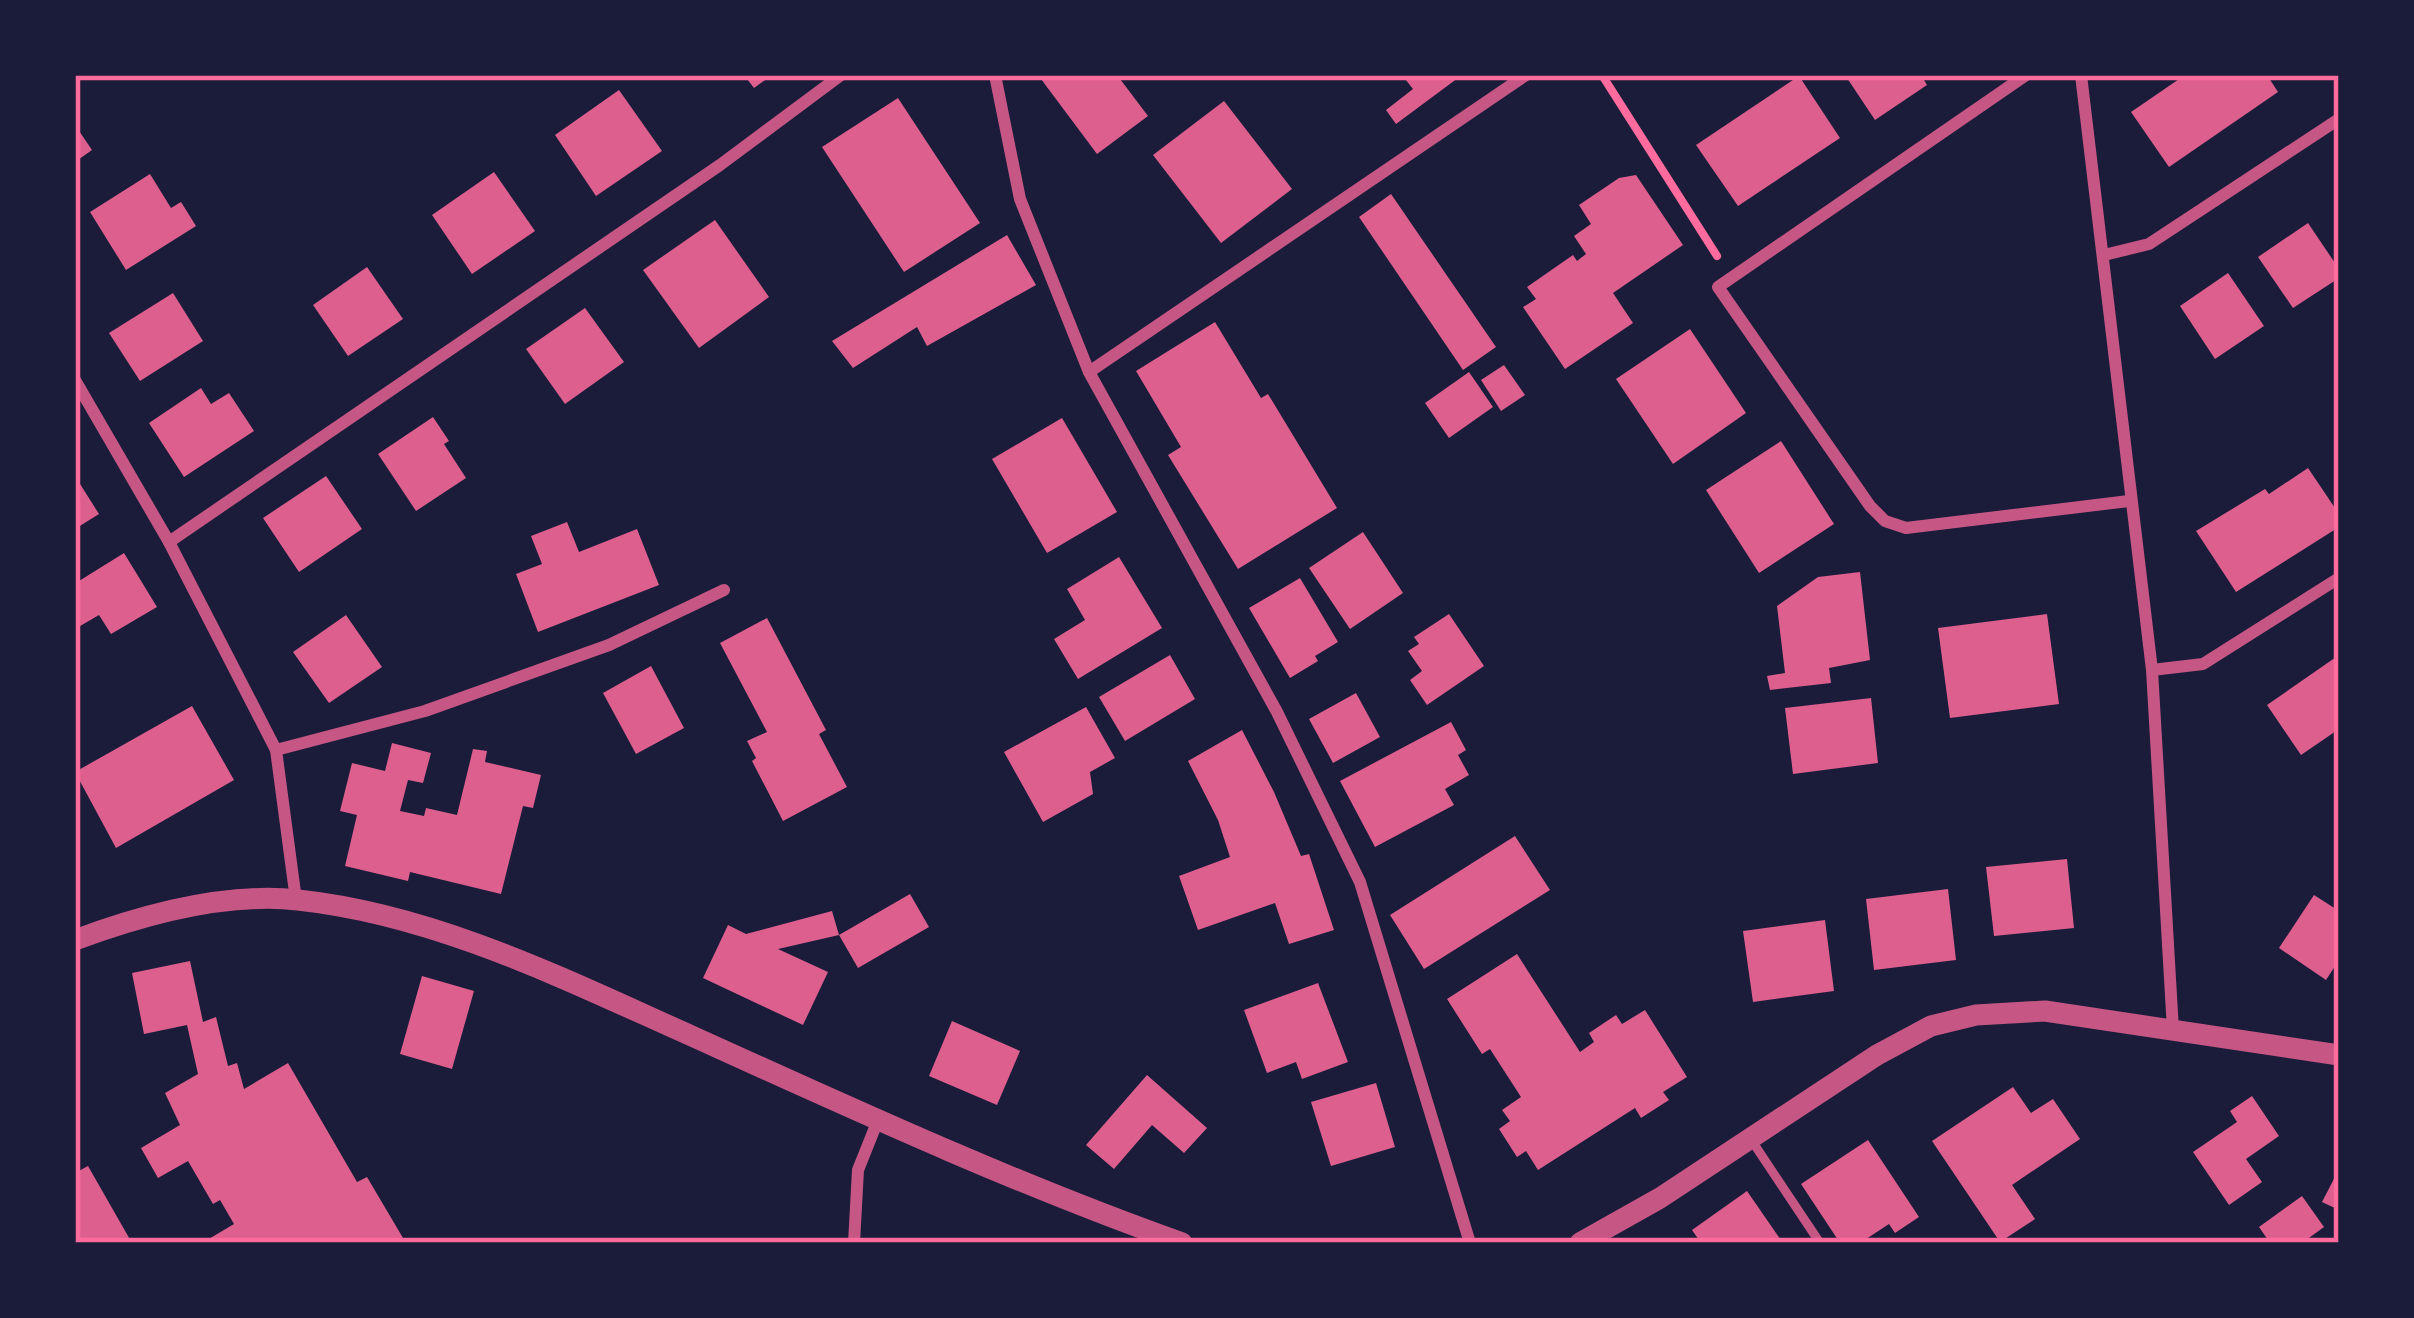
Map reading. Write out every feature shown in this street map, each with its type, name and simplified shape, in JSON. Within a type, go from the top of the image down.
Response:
[{"type":"street","points":[[169,542],[720,165],[842,75]]},
{"type":"street","points":[[995,75],[1020,199],[1089,372],[1277,712],[1360,883],[1470,1243]]},
{"type":"street","points":[[1089,372],[1526,75]]},
{"type":"street","points":[[2026,75],[1718,287],[1870,506],[1886,521],[1906,528],[2129,501]]},
{"type":"street","points":[[2081,75],[2152,670],[2174,1030]]},
{"type":"street","points":[[2104,255],[2150,244],[2339,119]]},
{"type":"street","points":[[75,380],[169,542],[276,750],[296,900]]},
{"type":"street","points":[[2152,670],[2204,664],[2339,578]]},
{"type":"street","points":[[276,750],[446,704],[609,644],[724,590]]},
{"type":"street","points":[[75,940],[177,911],[240,902],[296,900],[407,922],[532,965],[878,1120],[1100,1214],[1182,1243]]},
{"type":"street","points":[[1580,1243],[1660,1198],[1877,1055],[1931,1026],[1976,1015],[2045,1012],[2339,1055]]},
{"type":"street","points":[[854,1243],[858,1170],[878,1120]]},
{"type":"lane","points":[[1750,1138],[1820,1243]]},
{"type":"path","points":[[1602,75],[1717,251],[1718,287]]},
{"type":"building","points":[[744,75],[772,75],[754,88]]},
{"type":"building","points":[[1038,75],[1117,75],[1148,116],[1097,154]]},
{"type":"building","points":[[1402,75],[1462,75],[1396,124],[1386,110],[1413,89]]},
{"type":"building","points":[[1845,75],[1921,75],[1927,85],[1875,120]]},
{"type":"building","points":[[2185,75],[2267,75],[2278,92],[2169,167],[2131,112]]},
{"type":"building","points":[[1799,76],[1840,138],[1738,206],[1696,145]]},
{"type":"building","points":[[619,90],[662,151],[596,196],[555,135]]},
{"type":"building","points":[[898,98],[980,223],[904,272],[822,147]]},
{"type":"building","points":[[1224,101],[1292,189],[1221,243],[1153,155]]},
{"type":"building","points":[[75,125],[92,150],[75,162]]},
{"type":"building","points":[[494,172],[535,231],[472,274],[432,215]]},
{"type":"building","points":[[150,174],[171,208],[181,202],[196,226],[126,270],[90,212]]},
{"type":"building","points":[[1636,175],[1683,245],[1613,293],[1633,323],[1565,369],[1523,307],[1536,299],[1527,287],[1573,255],[1577,261],[1586,254],[1574,236],[1591,224],[1579,205],[1619,178]]},
{"type":"building","points":[[1391,194],[1496,347],[1463,370],[1359,217]]},
{"type":"building","points":[[715,220],[769,297],[699,348],[643,270]]},
{"type":"building","points":[[2308,223],[2339,269],[2339,278],[2293,308],[2258,257]]},
{"type":"building","points":[[1007,235],[1036,285],[927,346],[917,327],[853,368],[832,341]]},
{"type":"building","points":[[367,267],[403,319],[348,356],[313,305]]},
{"type":"building","points":[[2228,273],[2264,326],[2215,359],[2180,306]]},
{"type":"building","points":[[173,293],[203,341],[140,381],[109,333]]},
{"type":"building","points":[[585,308],[624,362],[565,404],[526,349]]},
{"type":"building","points":[[1215,322],[1261,398],[1268,394],[1337,508],[1238,569],[1168,455],[1181,447],[1136,371]]},
{"type":"building","points":[[1690,329],[1746,413],[1673,464],[1616,379]]},
{"type":"building","points":[[1504,365],[1525,395],[1501,411],[1481,380]]},
{"type":"building","points":[[1469,372],[1493,407],[1449,438],[1425,403]]},
{"type":"building","points":[[201,388],[211,404],[229,393],[254,431],[184,477],[149,423]]},
{"type":"building","points":[[433,417],[466,478],[416,511],[378,454]]},
{"type":"building","points":[[1062,418],[1117,512],[1047,553],[992,459]]},
{"type":"building","points":[[1781,441],[1834,524],[1759,573],[1706,490]]},
{"type":"building","points":[[2308,468],[2339,514],[2339,527],[2236,592],[2196,531]]},
{"type":"building","points":[[75,476],[99,514],[75,529]]},
{"type":"building","points":[[326,476],[362,529],[299,572],[263,518]]},
{"type":"building","points":[[567,522],[579,552],[637,529],[659,585],[538,632],[516,574],[542,564],[531,536]]},
{"type":"building","points":[[1363,532],[1403,593],[1350,629],[1309,568]]},
{"type":"building","points":[[124,553],[157,607],[111,634],[99,615],[75,629],[75,575],[79,581]]},
{"type":"building","points":[[1119,557],[1162,628],[1078,679],[1054,639],[1085,620],[1067,589]]},
{"type":"building","points":[[1860,572],[1870,660],[1829,668],[1831,683],[1770,690],[1767,676],[1785,673],[1777,606],[1818,577]]},
{"type":"building","points":[[1300,578],[1338,642],[1290,678],[1249,608]]},
{"type":"building","points":[[1449,614],[1484,666],[1427,705],[1410,680],[1422,671],[1408,651],[1419,644],[1414,637]]},
{"type":"building","points":[[2047,614],[2059,704],[1950,718],[1938,628]]},
{"type":"building","points":[[346,615],[382,667],[329,703],[293,652]]},
{"type":"building","points":[[767,618],[826,730],[819,734],[847,787],[783,821],[752,761],[756,758],[747,741],[767,732],[720,643]]},
{"type":"building","points":[[1170,655],[1195,699],[1125,741],[1099,697]]},
{"type":"building","points":[[2339,655],[2339,729],[2301,755],[2267,705]]},
{"type":"building","points":[[651,666],[684,728],[636,754],[603,693]]},
{"type":"building","points":[[1356,693],[1380,737],[1333,763],[1309,719]]},
{"type":"building","points":[[1871,698],[1878,763],[1793,774],[1785,708]]},
{"type":"building","points":[[192,706],[234,780],[116,848],[75,772]]},
{"type":"building","points":[[1086,707],[1115,758],[1090,772],[1093,794],[1043,822],[1004,752]]},
{"type":"building","points":[[1451,722],[1466,750],[1458,755],[1469,775],[1445,789],[1454,805],[1375,847],[1340,781]]},
{"type":"building","points":[[1242,730],[1301,856],[1309,854],[1334,930],[1289,944],[1275,903],[1198,930],[1179,876],[1230,857],[1218,820],[1188,761]]},
{"type":"building","points":[[392,743],[431,753],[423,783],[408,780],[400,811],[424,816],[426,808],[457,815],[473,749],[487,751],[485,762],[541,775],[533,808],[523,806],[501,894],[410,872],[408,881],[345,866],[357,815],[340,811],[352,763],[385,771]]},
{"type":"building","points":[[1515,836],[1550,890],[1424,969],[1390,915]]},
{"type":"building","points":[[2067,859],[2074,928],[1994,936],[1986,867]]},
{"type":"building","points":[[1948,889],[1956,960],[1874,970],[1866,899]]},
{"type":"building","points":[[910,894],[929,927],[858,968],[839,935]]},
{"type":"building","points":[[2314,895],[2339,911],[2339,960],[2326,980],[2279,948]]},
{"type":"building","points":[[832,911],[839,935],[778,949],[828,972],[803,1025],[703,978],[728,925],[746,934]]},
{"type":"building","points":[[1825,920],[1834,991],[1753,1002],[1743,931]]},
{"type":"building","points":[[1517,954],[1580,1052],[1594,1042],[1589,1033],[1616,1015],[1622,1024],[1645,1010],[1687,1077],[1663,1092],[1669,1100],[1641,1118],[1635,1108],[1538,1170],[1526,1151],[1517,1157],[1499,1129],[1510,1121],[1502,1110],[1521,1097],[1490,1049],[1482,1054],[1447,999]]},
{"type":"building","points":[[190,961],[203,1022],[216,1017],[228,1066],[237,1063],[244,1089],[288,1063],[357,1182],[367,1177],[406,1243],[202,1243],[234,1224],[220,1200],[213,1204],[188,1161],[158,1178],[141,1148],[180,1125],[165,1093],[198,1074],[187,1025],[144,1034],[132,973]]},
{"type":"building","points":[[422,976],[474,991],[452,1069],[400,1054]]},
{"type":"building","points":[[1318,983],[1348,1062],[1302,1079],[1296,1062],[1267,1073],[1244,1010]]},
{"type":"building","points":[[952,1021],[1020,1051],[997,1105],[929,1076]]},
{"type":"building","points":[[1147,1075],[1207,1128],[1184,1153],[1152,1125],[1114,1169],[1086,1145]]},
{"type":"building","points":[[1376,1083],[1395,1147],[1331,1166],[1311,1102]]},
{"type":"building","points":[[2013,1087],[2031,1113],[2053,1099],[2080,1139],[2012,1185],[2035,1219],[2000,1242],[1932,1141]]},
{"type":"building","points":[[2252,1096],[2279,1136],[2246,1159],[2262,1182],[2229,1205],[2193,1152],[2237,1122],[2230,1111]]},
{"type":"building","points":[[1868,1140],[1919,1217],[1895,1233],[1889,1224],[1860,1243],[1840,1243],[1801,1184]]},
{"type":"building","points":[[88,1166],[132,1243],[75,1243],[75,1173]]},
{"type":"building","points":[[2339,1169],[2339,1210],[2322,1202]]},
{"type":"building","points":[[1747,1191],[1783,1243],[1701,1243],[1692,1230]]},
{"type":"building","points":[[2302,1196],[2324,1227],[2302,1243],[2270,1243],[2259,1227]]}]
